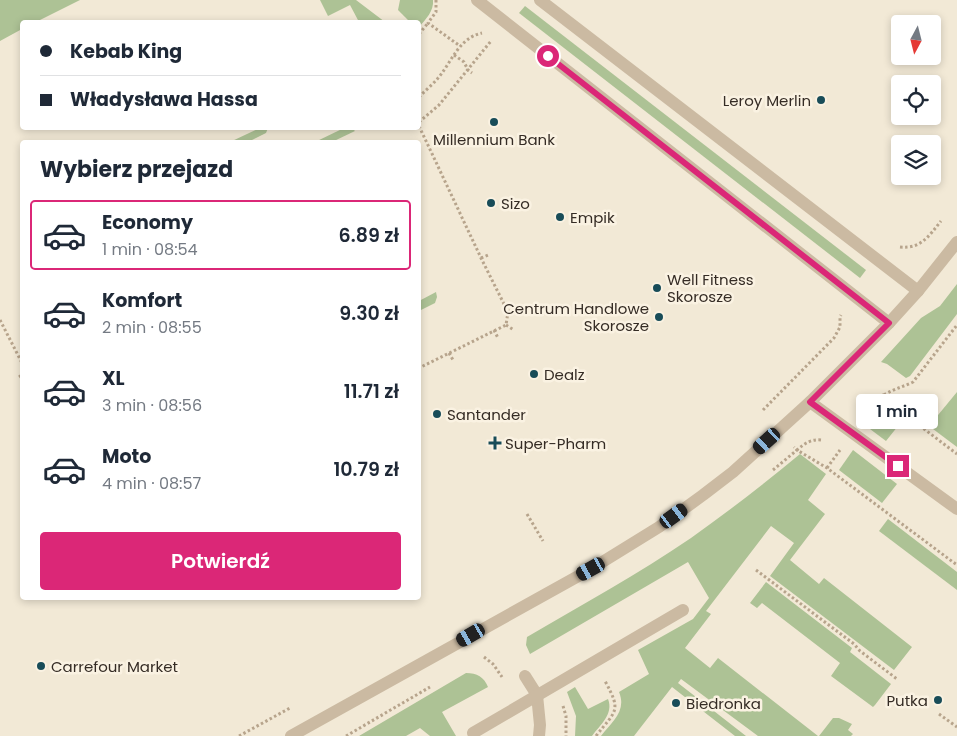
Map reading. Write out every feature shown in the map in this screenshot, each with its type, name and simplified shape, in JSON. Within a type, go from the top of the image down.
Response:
[{"type":"street","points":[[477,0],[889,323]]},
{"type":"street","points":[[540,0],[918,291]]},
{"type":"street","points":[[291,736],[583,574],[659,527],[732,472],[810,402],[889,323],[918,291],[957,242]]},
{"type":"street","points":[[810,402],[957,509]]},
{"type":"street","points":[[473,733],[683,610]]},
{"type":"street","points":[[525,676],[537,695],[540,725],[539,736]]},
{"type":"path","points":[[421,31],[436,12],[436,0]]},
{"type":"path","points":[[428,22],[460,46]]},
{"type":"path","points":[[421,95],[439,77],[460,46],[471,36],[480,33],[490,34]]},
{"type":"path","points":[[421,122],[445,97],[490,43]]},
{"type":"path","points":[[454,55],[464,62],[472,74]]},
{"type":"path","points":[[445,97],[451,100]]},
{"type":"path","points":[[421,128],[451,196],[508,312],[506,325]]},
{"type":"path","points":[[451,196],[457,194]]},
{"type":"path","points":[[461,216],[467,213]]},
{"type":"path","points":[[481,258],[488,255]]},
{"type":"path","points":[[508,312],[516,308]]},
{"type":"path","points":[[0,320],[20,359]]},
{"type":"path","points":[[506,325],[514,330]]},
{"type":"path","points":[[421,367],[506,325]]},
{"type":"path","points":[[864,421],[883,395],[893,389],[913,382],[957,325]]},
{"type":"path","points":[[494,330],[498,338]]},
{"type":"path","points":[[0,335],[6,332]]},
{"type":"path","points":[[450,353],[453,360]]},
{"type":"path","points":[[883,395],[895,401],[903,413],[957,454]]},
{"type":"path","points":[[826,441],[815,439],[807,442],[797,450],[827,468],[957,566]]},
{"type":"path","points":[[827,468],[842,448],[834,445]]},
{"type":"path","points":[[527,514],[543,541]]},
{"type":"path","points":[[756,570],[854,644],[896,680]]},
{"type":"path","points":[[484,657],[498,670],[506,685]]},
{"type":"path","points":[[596,736],[613,714],[616,706],[616,701],[603,677]]},
{"type":"path","points":[[239,736],[290,708]]},
{"type":"path","points":[[939,714],[957,727]]},
{"type":"green space","points":[[0,0],[80,0],[40,20],[20,20],[20,30],[0,41]]},
{"type":"green space","points":[[320,0],[356,0],[382,20],[358,20],[350,5],[328,16]]},
{"type":"green space","points":[[400,0],[433,0],[429,15],[421,25],[421,20],[408,20],[398,10]]},
{"type":"green space","points":[[525,6],[866,270],[860,278],[519,13]]},
{"type":"green space","points":[[256,130],[267,130],[266,133],[252,140],[234,140]]},
{"type":"green space","points":[[340,130],[355,131],[336,140],[319,140]]},
{"type":"green space","points":[[957,284],[957,314],[910,376],[906,378],[887,364],[881,362],[921,318],[940,306]]},
{"type":"green space","points":[[436,292],[435,303],[421,310],[421,300]]},
{"type":"green space","points":[[957,392],[957,447],[929,426]]},
{"type":"green space","points":[[890,402],[894,412],[902,421],[886,441],[870,429]]},
{"type":"green space","points":[[853,450],[897,484],[882,503],[839,470]]},
{"type":"green space","points":[[800,454],[826,474],[808,500],[825,514],[790,560],[819,584],[824,578],[912,647],[894,670],[770,576],[794,543],[771,526],[706,611],[711,614],[685,648],[710,668],[718,658],[818,736],[758,736],[681,679],[678,683],[746,736],[735,736],[672,687],[634,736],[601,736],[620,711],[621,699],[619,692],[649,674],[638,650],[693,619],[709,598],[688,562],[530,654],[526,645],[527,637],[630,577],[691,538],[747,497]]},
{"type":"green space","points":[[888,519],[957,572],[957,590],[879,531]]},
{"type":"green space","points":[[766,582],[852,648],[850,652],[891,684],[873,707],[831,676],[840,663],[762,603],[757,608],[750,603]]},
{"type":"green space","points":[[466,673],[480,676],[488,687],[442,712],[456,736],[430,736],[420,728],[406,736],[359,736]]},
{"type":"green space","points":[[575,687],[588,709],[608,699],[608,714],[592,736],[575,736],[576,716],[567,692]]},
{"type":"green space","points":[[833,718],[839,718],[852,724],[848,730],[853,734],[851,736],[819,736]]},
{"type":"place","name":"Leroy Merlin","points":[[821,100]]},
{"type":"place","name":"Millennium Bank","points":[[494,122]]},
{"type":"place","name":"Sizo","points":[[491,203]]},
{"type":"place","name":"Empik","points":[[560,217]]},
{"type":"place","name":"Well Fitness Skorosze","points":[[657,288]]},
{"type":"place","name":"Centrum Handlowe Skorosze","points":[[659,317]]},
{"type":"place","name":"Dealz","points":[[534,374]]},
{"type":"place","name":"Santander","points":[[437,414]]},
{"type":"place","name":"Super-Pharm","points":[[495,443]]},
{"type":"place","name":"Carrefour Market","points":[[41,666]]},
{"type":"place","name":"Putka","points":[[938,700]]},
{"type":"place","name":"Biedronka","points":[[676,703]]},
{"type":"route","points":[[548,56],[889,323],[810,402],[898,466]]}]
